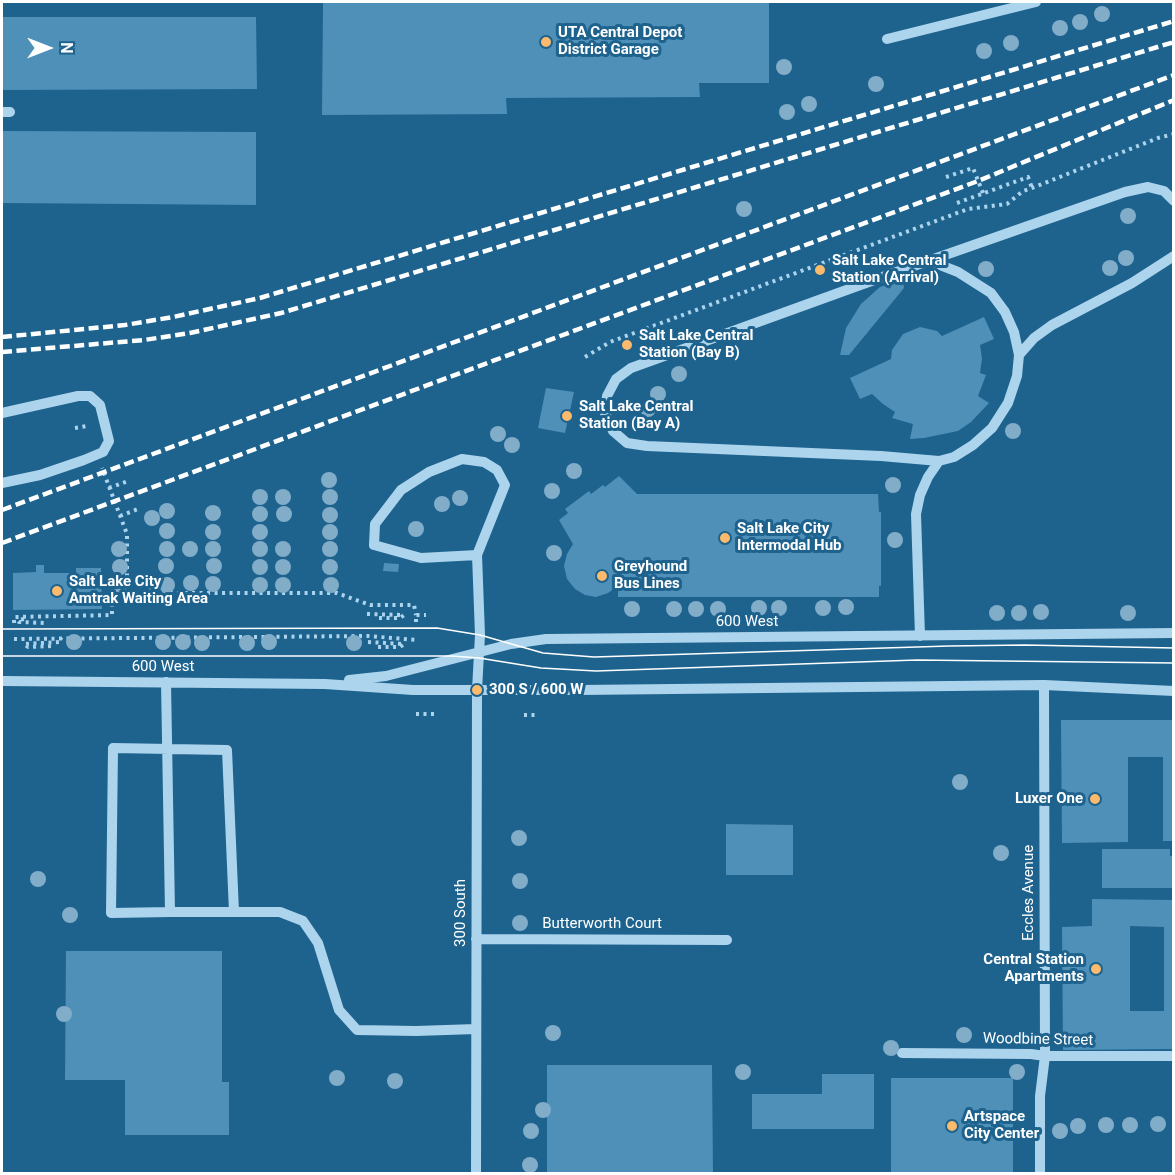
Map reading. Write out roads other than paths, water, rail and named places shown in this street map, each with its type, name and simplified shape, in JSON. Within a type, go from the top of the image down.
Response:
[{"type":"street","points":[[887,39],[1036,2]]},
{"type":"street","points":[[930,261],[958,272],[991,293],[1005,312],[1014,332],[1018,355],[1017,376],[1008,403],[992,428],[973,445],[954,457],[939,461],[882,456],[647,446],[627,442],[613,431],[605,413],[607,396],[616,379],[632,368],[888,275],[1125,192],[1148,187],[1164,191],[1173,201]]},
{"type":"street","points":[[1018,355],[1034,338],[1052,325],[1132,283],[1173,256]]},
{"type":"street","points":[[2,413],[84,395],[90,396],[100,405],[109,441],[106,448],[97,455],[40,475],[2,483]]},
{"type":"street","points":[[462,459],[484,462],[497,470],[505,485],[477,555],[421,558],[374,545],[375,524],[401,490],[429,472],[462,459]]},
{"type":"street","points":[[920,636],[916,514],[920,495],[939,461]]},
{"type":"street","name":"300 South","points":[[476,1173],[477,690],[480,599],[477,555]]},
{"type":"street","name":"600 West","points":[[325,684],[386,676],[511,644],[560,638],[1173,633]]},
{"type":"street","name":"600 West","points":[[2,681],[325,684],[413,690],[1044,685],[1173,691]]},
{"type":"street","points":[[166,682],[171,912]]},
{"type":"street","name":"Eccles Avenue","points":[[1040,1173],[1040,1096],[1045,1056],[1044,685]]},
{"type":"street","points":[[234,912],[227,750],[113,748],[111,913],[280,912],[303,921],[318,943],[339,1010],[357,1030],[476,1029]]},
{"type":"street","name":"Butterworth Court","points":[[476,939],[727,940]]},
{"type":"street","name":"Woodbine Street","points":[[902,1053],[1173,1056]]},
{"type":"tram line","points":[[2,629],[437,628],[480,635],[543,653],[594,657],[949,646],[1174,648]]},
{"type":"tram line","points":[[2,656],[452,656],[541,668],[596,671],[917,660],[1174,663]]},
{"type":"railway","points":[[2,337],[125,325],[260,298],[1174,21]]},
{"type":"railway","points":[[2,352],[144,340],[190,333],[281,313],[1174,42]]},
{"type":"railway","points":[[2,510],[1174,75]]},
{"type":"railway","points":[[2,543],[978,181],[1174,100]]},
{"type":"place","name":"UTA Central Depot District Garage","points":[[546,42]]},
{"type":"place","name":"Salt Lake Central Station (Arrival)","points":[[820,270]]},
{"type":"place","name":"Salt Lake Central Station (Bay B)","points":[[627,345]]},
{"type":"place","name":"Salt Lake Central Station (Bay A)","points":[[567,416]]},
{"type":"place","name":"Salt Lake City Intermodal Hub","points":[[725,538]]},
{"type":"place","name":"Greyhound Bus Lines","points":[[602,576]]},
{"type":"place","name":"Salt Lake City Amtrak Waiting Area","points":[[57,591]]},
{"type":"place","name":"300 S / 600 W","points":[[477,690]]},
{"type":"place","name":"Luxer One","points":[[1095,799]]},
{"type":"place","name":"Central Station Apartments","points":[[1096,969]]},
{"type":"place","name":"Artspace City Center","points":[[952,1126]]}]
